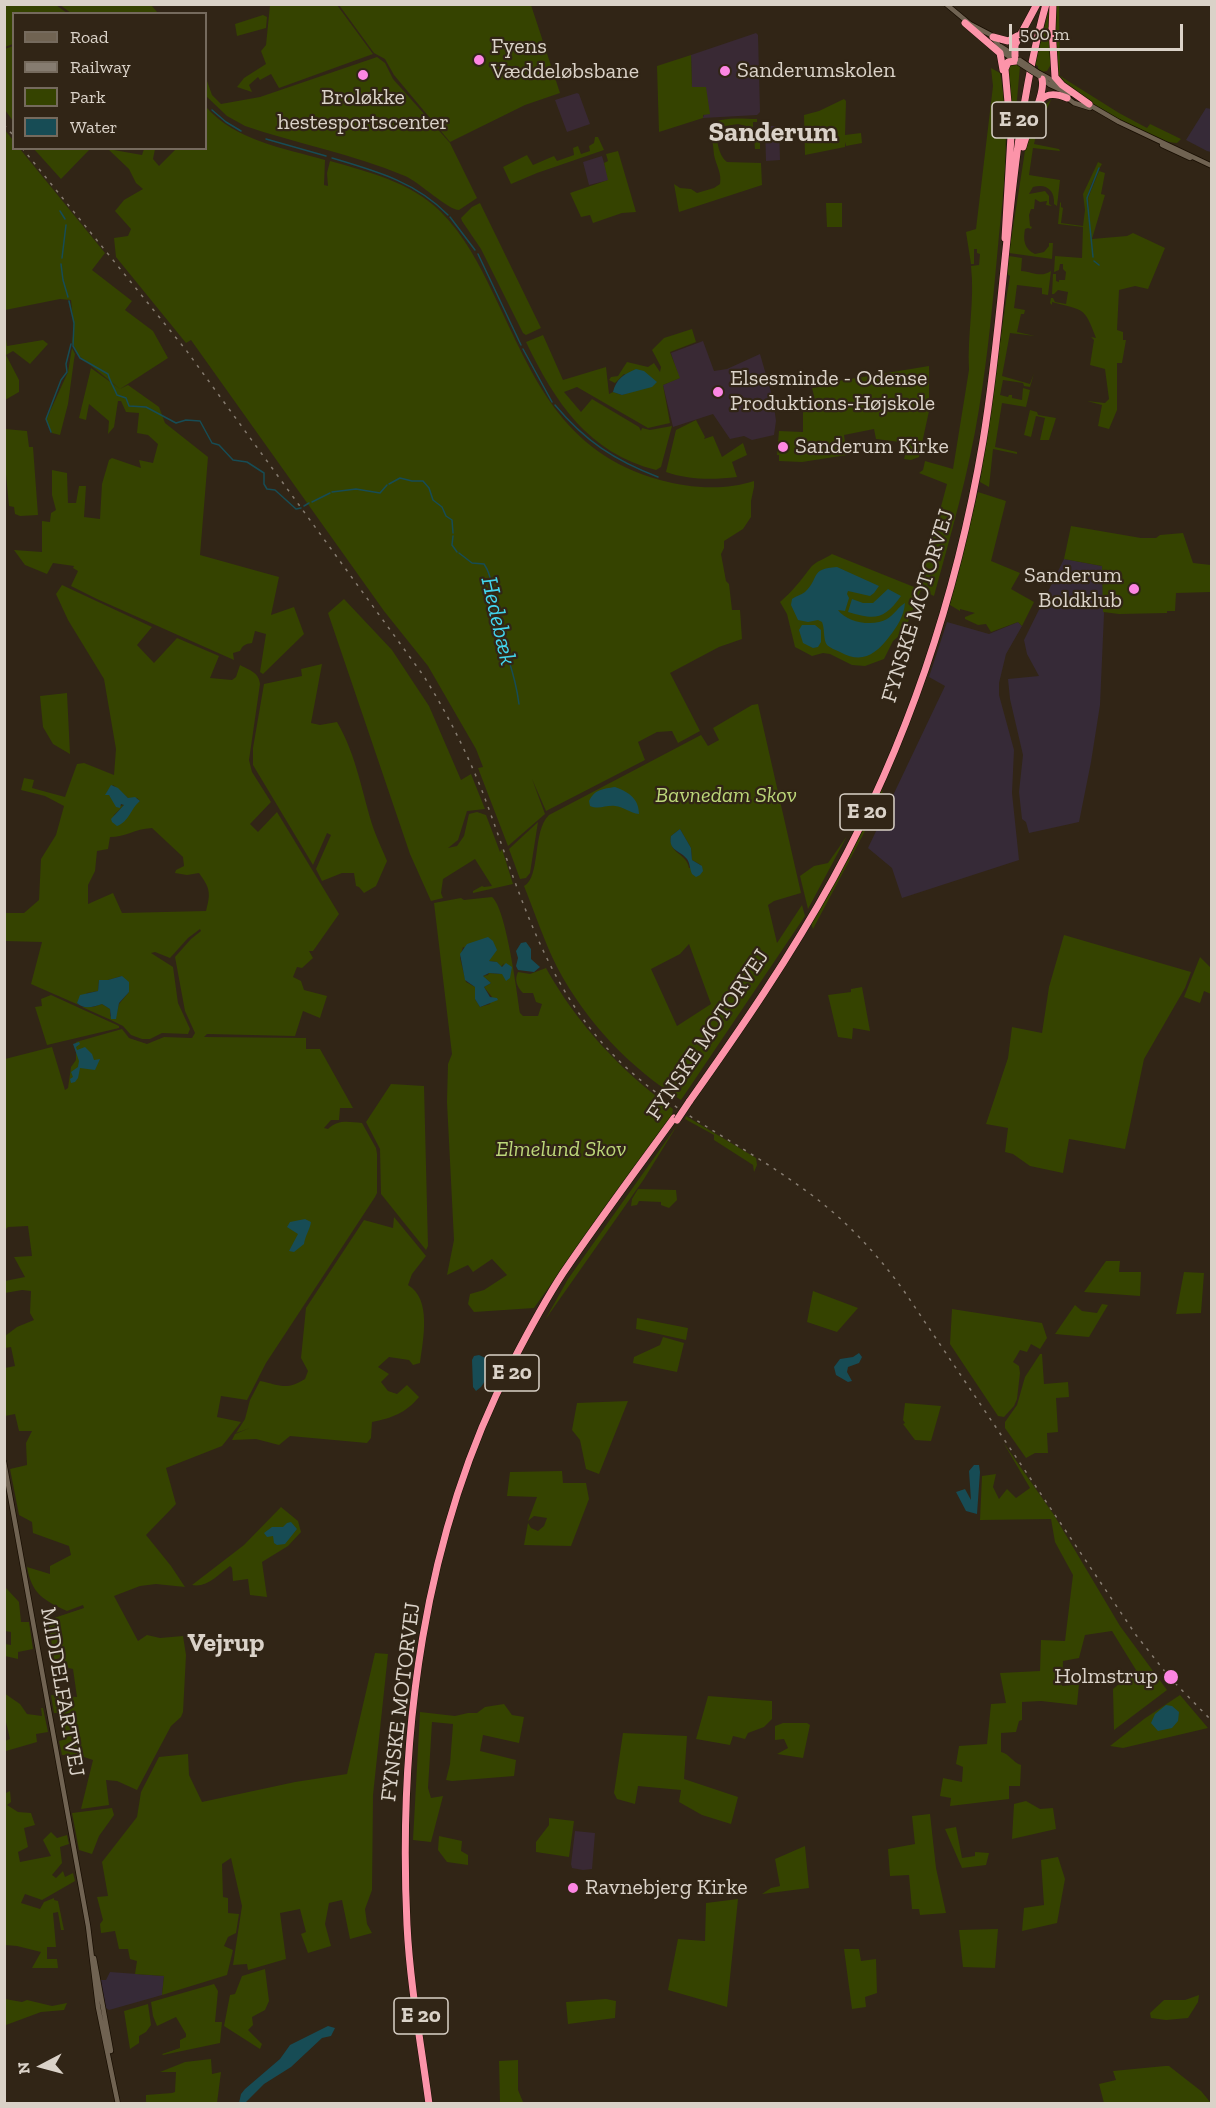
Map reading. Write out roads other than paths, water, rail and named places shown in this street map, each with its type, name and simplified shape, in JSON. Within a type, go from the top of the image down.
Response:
[{"type":"highway","points":[[1005,238],[1010,152],[1009,102],[1005,66],[1008,62],[1017,60],[1015,45],[1037,4]]},
{"type":"highway","name":"FYNSKE MOTORVEJ","points":[[431,2103],[408,1929],[405,1836],[408,1774],[418,1674],[431,1596],[445,1540],[464,1477],[484,1423],[511,1365],[562,1275],[766,990],[834,878],[881,780],[922,678],[954,573],[978,466],[994,365],[1026,97],[1044,4]]},
{"type":"highway","name":"FYNSKE MOTORVEJ","points":[[688,1101],[762,990],[830,875],[881,771],[918,676],[951,572],[975,464],[990,364],[1022,96],[1044,4]]},
{"type":"highway","points":[[1011,211],[1023,146],[1043,90],[1040,76],[1048,73],[1051,67],[1053,4]]},
{"type":"highway","points":[[993,37],[1006,41],[1013,39],[1030,17]]},
{"type":"highway","points":[[965,23],[1001,55],[1009,102]]},
{"type":"highway","points":[[1052,28],[1055,77],[1062,85],[1089,104]]},
{"type":"highway","points":[[1034,114],[1046,95],[1052,94],[1067,98]]},
{"type":"main road","points":[[944,4],[986,39],[1000,46]]},
{"type":"main road","points":[[944,4],[970,24],[993,37],[1005,54],[1040,76],[1052,80],[1074,103],[1099,111]]},
{"type":"main road","points":[[1060,90],[1212,167]]},
{"type":"main road","name":"MIDDELFARTVEJ","points":[[4,1462],[119,2103]]},
{"type":"main road","name":"MIDDELFARTVEJ","points":[[88,1926],[95,1986],[103,2014],[119,2103]]},
{"type":"water","points":[[636,369],[644,371],[657,382],[652,387],[622,395],[613,392],[621,378]]},
{"type":"water","points":[[837,567],[879,586],[870,596],[848,591],[849,598],[845,611],[838,610],[848,618],[854,621],[875,623],[890,617],[905,603],[902,617],[895,629],[879,649],[867,656],[848,656],[827,645],[822,622],[798,620],[791,605],[792,599],[810,587],[819,572]]},
{"type":"water","points":[[888,589],[901,596],[884,614],[872,617],[848,612],[852,599],[863,603],[873,603]]},
{"type":"water","points":[[802,625],[815,625],[821,630],[821,642],[818,647],[813,648],[803,643],[799,630]]},
{"type":"water","points":[[111,785],[118,788],[128,798],[135,797],[140,801],[117,826],[111,819],[124,805],[121,804],[120,808],[116,807],[109,795],[105,795]]},
{"type":"water","points":[[615,787],[625,791],[635,800],[639,814],[615,806],[596,808],[590,806],[591,797],[597,792]]},
{"type":"water","points":[[680,829],[691,848],[692,860],[702,866],[703,871],[696,877],[692,874],[687,859],[671,845],[671,836]]},
{"type":"water","points":[[488,937],[493,941],[497,950],[489,961],[497,962],[502,967],[506,963],[512,967],[510,978],[506,981],[502,974],[489,973],[483,976],[491,983],[484,987],[490,997],[498,1000],[480,1007],[475,999],[475,987],[465,980],[460,954],[467,944]]},
{"type":"water","points":[[526,942],[531,949],[531,959],[540,967],[534,972],[518,970],[516,966],[518,958],[516,951],[521,943]]},
{"type":"water","points":[[122,976],[129,982],[129,992],[119,1003],[116,1019],[111,1019],[110,1009],[102,1004],[86,1007],[77,1003],[80,995],[98,991],[99,980]]},
{"type":"water","points":[[79,1042],[77,1050],[85,1047],[94,1060],[100,1059],[95,1070],[80,1068],[78,1078],[71,1083],[70,1079],[73,1077],[71,1072],[78,1067],[79,1061],[73,1044]]},
{"type":"water","points":[[305,1219],[311,1222],[304,1244],[294,1252],[289,1251],[298,1234],[287,1227],[290,1222]]},
{"type":"water","points":[[859,1353],[862,1357],[859,1363],[848,1367],[847,1372],[852,1381],[848,1382],[836,1375],[834,1367],[840,1359],[853,1357]]},
{"type":"water","points":[[479,1355],[492,1361],[494,1368],[476,1391],[473,1387],[472,1360],[474,1356]]},
{"type":"water","points":[[974,1465],[979,1465],[980,1472],[977,1514],[966,1511],[956,1492],[965,1489],[971,1500],[969,1471]]},
{"type":"water","points":[[291,1522],[297,1529],[285,1544],[277,1545],[274,1543],[273,1536],[267,1537],[264,1533],[272,1527],[283,1527]]},
{"type":"water","points":[[1166,1705],[1172,1706],[1179,1712],[1178,1721],[1172,1728],[1158,1731],[1151,1723],[1155,1714]]},
{"type":"water","points":[[328,2026],[335,2028],[331,2036],[322,2038],[291,2067],[264,2084],[245,2103],[239,2103],[245,2089],[280,2059],[290,2045]]},
{"type":"waterway","points":[[212,110],[241,131]]},
{"type":"waterway","points":[[266,139],[326,156]]},
{"type":"waterway","points":[[332,158],[380,173],[409,186],[423,194],[448,215]]},
{"type":"waterway","points":[[1093,257],[1087,198],[1099,168]]},
{"type":"waterway","name":"Hedebæk","points":[[60,211],[65,219]]},
{"type":"waterway","points":[[450,217],[475,250]]},
{"type":"waterway","name":"Hedebæk","points":[[62,258],[66,225]]},
{"type":"waterway","points":[[478,254],[521,345]]},
{"type":"waterway","points":[[1094,261],[1099,265]]},
{"type":"waterway","name":"Hedebæk","points":[[61,264],[68,297]]},
{"type":"waterway","name":"Hedebæk","points":[[69,301],[74,323],[73,346],[80,358],[108,374],[117,395],[126,398],[129,406],[146,407],[176,423],[186,420],[200,421],[212,443],[219,445],[233,460],[247,462],[264,473],[264,484],[267,489],[275,490],[296,509],[301,508]]},
{"type":"waterway","points":[[51,432],[46,419],[61,380],[67,372],[66,364],[71,344]]},
{"type":"waterway","points":[[523,349],[552,402]]},
{"type":"waterway","points":[[555,405],[566,418],[601,448],[628,464],[658,477]]},
{"type":"waterway","name":"Hedebæk","points":[[389,484],[400,478],[423,481],[429,488],[433,500],[452,520],[453,533]]},
{"type":"waterway","name":"Hedebæk","points":[[332,492],[356,489],[380,493],[387,485]]},
{"type":"waterway","name":"Hedebæk","points":[[312,502],[330,493]]},
{"type":"waterway","name":"Hedebæk","points":[[304,506],[309,503]]},
{"type":"waterway","name":"Hedebæk","points":[[453,536],[452,545],[457,552]]},
{"type":"waterway","name":"Hedebæk","points":[[459,553],[472,563],[484,564],[488,572],[497,632],[510,664],[519,704]]},
{"type":"railway","points":[[4,125],[12,134]]},
{"type":"railway","points":[[24,150],[186,350],[423,675],[447,716],[481,788],[516,886],[543,950],[577,1010],[598,1038],[644,1083],[669,1102],[802,1188],[831,1210],[870,1248],[904,1291],[1136,1635],[1170,1678],[1212,1721]]},
{"type":"place","name":"Fyens Væddeløbsbane","points":[[479,60]]},
{"type":"place","name":"Sanderumskolen","points":[[725,71]]},
{"type":"place","name":"Broløkke hestesportscenter","points":[[363,75]]},
{"type":"place","name":"Elsesminde - Odense Produktions-Højskole","points":[[718,392]]},
{"type":"place","name":"Sanderum Kirke","points":[[783,447]]},
{"type":"place","name":"Sanderum Boldklub","points":[[1134,589]]},
{"type":"place","name":"Holmstrup","points":[[1171,1677]]},
{"type":"place","name":"Ravnebjerg Kirke","points":[[573,1888]]},
{"type":"district","name":"Sanderum","points":[[773,133]]},
{"type":"district","name":"Vejrup","points":[[226,1644]]},
{"type":"park label","name":"Bavnedam Skov","points":[[726,796]]},
{"type":"park label","name":"Elmelund Skov","points":[[561,1150]]}]
